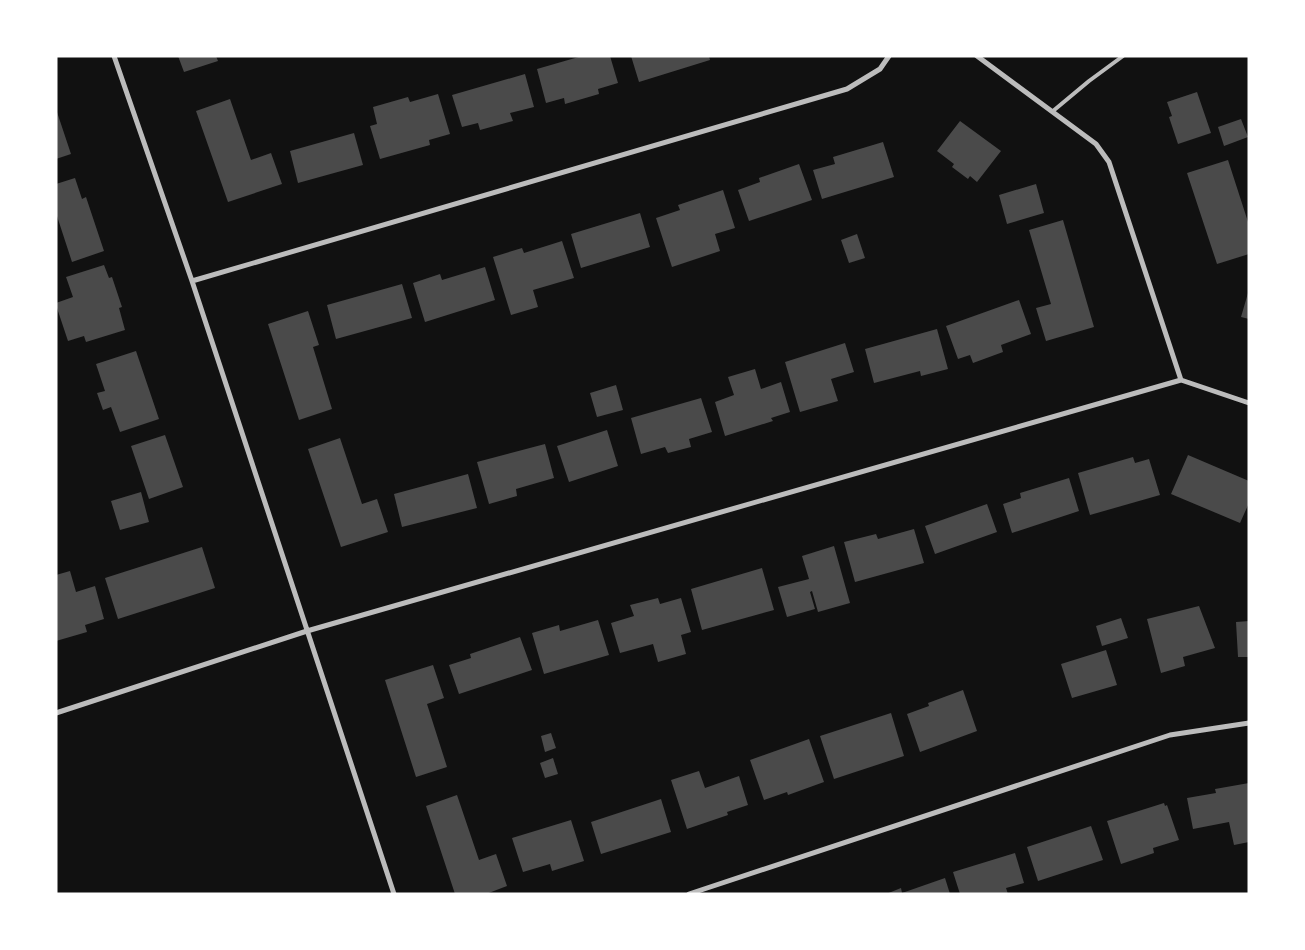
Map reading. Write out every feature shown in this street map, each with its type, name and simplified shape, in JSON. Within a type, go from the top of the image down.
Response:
[{"type":"street","points":[[114,56],[192,281],[394,894]]},
{"type":"street","points":[[192,281],[847,89],[880,69],[889,56]]},
{"type":"street","points":[[977,56],[1096,144],[1109,162],[1181,380]]},
{"type":"street","points":[[56,713],[307,630],[1181,380],[1249,403]]},
{"type":"street","points":[[689,894],[1170,735],[1249,723]]},
{"type":"lane","points":[[1053,112],[1089,81],[1123,56]]},
{"type":"building","points":[[178,56],[216,56],[218,61],[184,72]]},
{"type":"building","points":[[582,56],[610,56],[618,83],[598,89],[599,94],[565,104],[564,98],[546,103],[537,69]]},
{"type":"building","points":[[631,56],[709,56],[710,60],[639,82]]},
{"type":"building","points":[[525,74],[534,107],[510,113],[513,121],[480,130],[478,123],[462,127],[452,95]]},
{"type":"building","points":[[1197,92],[1211,133],[1178,144],[1169,117],[1172,116],[1167,102]]},
{"type":"building","points":[[438,94],[450,134],[429,140],[430,145],[380,159],[370,126],[377,124],[373,107],[408,97],[410,102]]},
{"type":"building","points":[[230,99],[251,160],[271,153],[282,184],[228,202],[196,111]]},
{"type":"building","points":[[56,109],[71,154],[56,159]]},
{"type":"building","points":[[1241,119],[1248,137],[1224,146],[1218,127]]},
{"type":"building","points":[[960,121],[1001,151],[977,182],[970,176],[968,179],[952,167],[954,164],[937,151]]},
{"type":"building","points":[[354,133],[363,165],[298,183],[290,151]]},
{"type":"building","points":[[883,142],[894,177],[822,199],[813,170],[835,164],[833,157]]},
{"type":"building","points":[[1228,160],[1249,225],[1249,254],[1217,264],[1187,173]]},
{"type":"building","points":[[799,164],[812,200],[749,221],[738,190],[760,182],[759,178]]},
{"type":"building","points":[[75,178],[82,199],[86,197],[104,251],[72,262],[56,213],[56,184]]},
{"type":"building","points":[[1036,184],[1044,213],[1007,224],[999,195]]},
{"type":"building","points":[[723,190],[735,228],[715,234],[720,251],[672,267],[656,218],[680,210],[678,205]]},
{"type":"building","points":[[640,213],[650,247],[581,268],[571,234]]},
{"type":"building","points":[[1063,220],[1094,327],[1046,341],[1036,308],[1051,304],[1029,230]]},
{"type":"building","points":[[857,234],[865,258],[849,263],[841,240]]},
{"type":"building","points":[[562,241],[574,278],[533,290],[538,307],[511,315],[493,257],[522,248],[524,253]]},
{"type":"building","points":[[104,265],[109,278],[112,277],[122,307],[119,308],[125,330],[86,342],[84,336],[68,341],[56,305],[56,303],[73,297],[66,277]]},
{"type":"building","points":[[485,267],[495,300],[425,322],[413,283],[440,274],[442,280]]},
{"type":"building","points":[[402,284],[412,318],[336,339],[327,305]]},
{"type":"building","points":[[1249,293],[1249,319],[1241,317]]},
{"type":"building","points":[[1019,300],[1031,334],[1001,345],[1003,352],[973,363],[970,355],[958,359],[946,326]]},
{"type":"building","points":[[308,311],[319,345],[313,347],[332,409],[299,420],[268,324]]},
{"type":"building","points":[[937,329],[948,369],[921,376],[920,371],[874,383],[865,349]]},
{"type":"building","points":[[845,343],[854,372],[831,379],[838,401],[800,412],[785,362]]},
{"type":"building","points":[[136,351],[159,419],[120,432],[111,407],[103,410],[97,393],[105,391],[96,364]]},
{"type":"building","points":[[755,369],[761,389],[781,382],[790,412],[771,418],[773,421],[725,436],[715,402],[734,395],[728,377]]},
{"type":"building","points":[[616,385],[623,410],[597,417],[590,393]]},
{"type":"building","points":[[701,398],[712,432],[689,439],[691,447],[668,453],[665,447],[641,454],[631,418]]},
{"type":"building","points":[[607,430],[618,466],[569,482],[557,446]]},
{"type":"building","points":[[165,435],[183,487],[149,499],[131,446]]},
{"type":"building","points":[[340,438],[362,504],[377,499],[388,532],[341,547],[308,449]]},
{"type":"building","points":[[545,444],[554,478],[516,489],[517,496],[489,504],[477,462]]},
{"type":"building","points":[[1188,455],[1249,481],[1249,503],[1240,523],[1171,494]]},
{"type":"building","points":[[1133,457],[1135,463],[1149,459],[1160,495],[1090,515],[1078,473]]},
{"type":"building","points":[[468,474],[477,508],[402,527],[394,494]]},
{"type":"building","points":[[1069,478],[1079,511],[1012,533],[1003,504],[1021,498],[1020,493]]},
{"type":"building","points":[[141,492],[149,522],[120,530],[111,501]]},
{"type":"building","points":[[987,504],[997,532],[935,554],[925,526]]},
{"type":"building","points":[[914,529],[924,563],[855,582],[844,542],[876,534],[878,539]]},
{"type":"building","points":[[834,546],[850,603],[818,612],[812,591],[810,592],[815,609],[787,617],[778,587],[809,579],[802,556]]},
{"type":"building","points":[[202,547],[215,588],[118,619],[105,578]]},
{"type":"building","points":[[762,568],[774,610],[702,630],[691,589]]},
{"type":"building","points":[[70,571],[76,592],[95,586],[104,619],[85,625],[87,632],[56,641],[56,575]]},
{"type":"building","points":[[658,598],[660,604],[681,598],[691,632],[681,635],[686,654],[658,662],[653,644],[620,653],[611,623],[634,616],[630,605]]},
{"type":"building","points":[[1199,606],[1215,648],[1183,657],[1185,666],[1161,673],[1147,619]]},
{"type":"building","points":[[1121,618],[1128,638],[1102,646],[1096,626]]},
{"type":"building","points":[[598,620],[609,655],[544,674],[532,633],[559,625],[560,631]]},
{"type":"building","points":[[1249,621],[1249,657],[1238,657],[1236,622]]},
{"type":"building","points":[[520,637],[532,670],[459,694],[449,665],[471,658],[470,654]]},
{"type":"building","points":[[1106,650],[1117,685],[1072,698],[1061,664]]},
{"type":"building","points":[[433,665],[444,698],[427,704],[447,767],[416,777],[385,680]]},
{"type":"building","points":[[963,690],[977,731],[920,752],[907,714],[929,706],[928,703]]},
{"type":"building","points":[[891,713],[904,756],[834,779],[820,736]]},
{"type":"building","points":[[551,733],[556,748],[545,752],[541,736]]},
{"type":"building","points":[[809,739],[824,782],[788,795],[787,792],[764,800],[750,760]]},
{"type":"building","points":[[553,758],[558,774],[545,778],[540,763]]},
{"type":"building","points":[[699,771],[705,788],[739,776],[748,805],[727,812],[728,815],[687,829],[671,780]]},
{"type":"building","points":[[1249,783],[1249,842],[1234,845],[1229,822],[1193,829],[1187,798],[1216,793],[1215,789]]},
{"type":"building","points":[[457,795],[479,860],[496,854],[507,886],[486,894],[455,894],[426,806]]},
{"type":"building","points":[[661,799],[671,832],[601,854],[591,822]]},
{"type":"building","points":[[1164,803],[1165,806],[1167,805],[1179,840],[1153,848],[1154,853],[1121,864],[1107,821]]},
{"type":"building","points":[[571,820],[584,861],[552,871],[550,864],[523,872],[512,838]]},
{"type":"building","points":[[1091,826],[1103,860],[1038,881],[1027,847]]},
{"type":"building","points":[[1015,853],[1024,883],[1006,888],[1008,894],[960,894],[953,872]]},
{"type":"building","points":[[945,878],[950,894],[886,894],[901,888],[902,893]]}]
